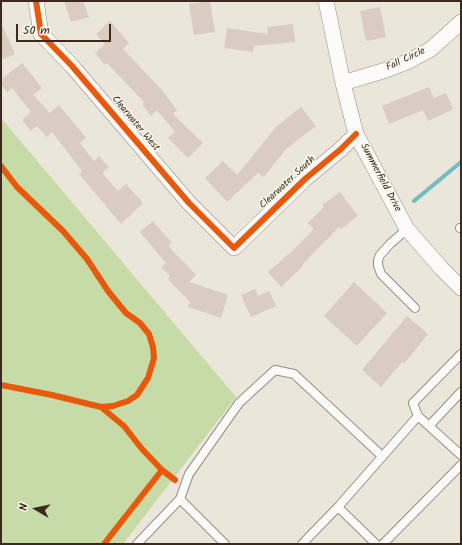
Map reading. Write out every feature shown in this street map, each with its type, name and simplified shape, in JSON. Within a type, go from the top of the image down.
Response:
[{"type":"street","name":"Summerfield Drive","points":[[326,1],[343,83],[356,134],[407,229],[461,288]]},
{"type":"street","name":"Clearwater West","points":[[36,3],[41,34],[72,66],[189,203],[234,248]]},
{"type":"street","name":"Fall Circle","points":[[343,83],[386,70],[409,61],[431,49],[461,22]]},
{"type":"street","name":"Clearwater South","points":[[234,248],[305,179],[341,149],[356,134]]},
{"type":"lane","points":[[407,229],[380,255],[378,265],[381,274],[415,308]]},
{"type":"lane","points":[[461,354],[414,403],[418,416],[461,455]]},
{"type":"lane","points":[[137,544],[180,499],[189,474],[239,403],[275,370],[294,374],[382,456]]},
{"type":"lane","points":[[429,426],[461,392]]},
{"type":"lane","points":[[302,544],[338,507],[418,416]]},
{"type":"lane","points":[[383,544],[461,465]]},
{"type":"lane","points":[[180,499],[225,544]]},
{"type":"lane","points":[[338,507],[376,544]]},
{"type":"green space","points":[[1,118],[236,397],[123,544],[1,544]]},
{"type":"building","points":[[64,1],[83,1],[89,17],[71,22]]},
{"type":"building","points":[[210,1],[215,32],[194,35],[189,4]]},
{"type":"building","points":[[380,7],[386,37],[366,41],[360,11]]},
{"type":"building","points":[[110,21],[129,43],[123,49],[161,89],[177,110],[173,114],[203,143],[188,158],[168,138],[175,132],[157,110],[151,116],[142,104],[144,102],[107,63],[105,65],[95,53],[105,44],[96,34]]},
{"type":"building","points":[[1,22],[15,54],[1,60]]},
{"type":"building","points":[[293,24],[295,42],[254,46],[253,52],[224,48],[227,28],[268,34],[267,27]]},
{"type":"building","points":[[22,63],[42,88],[33,95],[50,113],[59,105],[86,138],[80,143],[94,161],[99,156],[109,167],[102,173],[118,191],[126,184],[143,203],[121,224],[79,174],[82,171],[52,132],[47,137],[37,126],[31,131],[22,120],[31,112],[12,88],[7,92],[1,84],[1,80]]},
{"type":"building","points":[[429,87],[434,98],[446,93],[453,109],[428,121],[423,110],[389,124],[382,106]]},
{"type":"building","points":[[301,107],[316,126],[286,149],[264,177],[258,173],[227,202],[205,178],[223,161],[237,175],[277,126]]},
{"type":"building","points":[[340,192],[358,216],[341,229],[339,227],[302,265],[303,266],[281,287],[268,272],[314,229],[308,223],[324,207],[322,205]]},
{"type":"building","points":[[153,221],[172,243],[168,246],[196,275],[189,282],[228,295],[221,318],[188,307],[190,302],[168,279],[170,276],[161,267],[166,263],[140,232]]},
{"type":"building","points":[[354,282],[387,313],[357,346],[324,316]]},
{"type":"building","points":[[255,289],[258,296],[269,291],[276,306],[251,317],[241,295]]},
{"type":"building","points":[[407,316],[428,334],[404,364],[402,362],[381,387],[362,370]]},
{"type":"waterway","points":[[414,201],[461,162]]},
{"type":"cycle path","points":[[36,1],[41,34],[72,66],[189,203],[234,248],[305,179],[341,149],[356,134]]},
{"type":"cycle path","points":[[1,166],[17,187],[63,231],[87,259],[108,291],[126,313],[140,323],[149,334],[153,347],[154,358],[148,378],[137,395],[128,401],[113,406],[101,407],[1,385]]},
{"type":"cycle path","points":[[101,407],[124,426],[142,449],[162,470],[175,480]]},
{"type":"cycle path","points":[[104,544],[162,470]]}]
